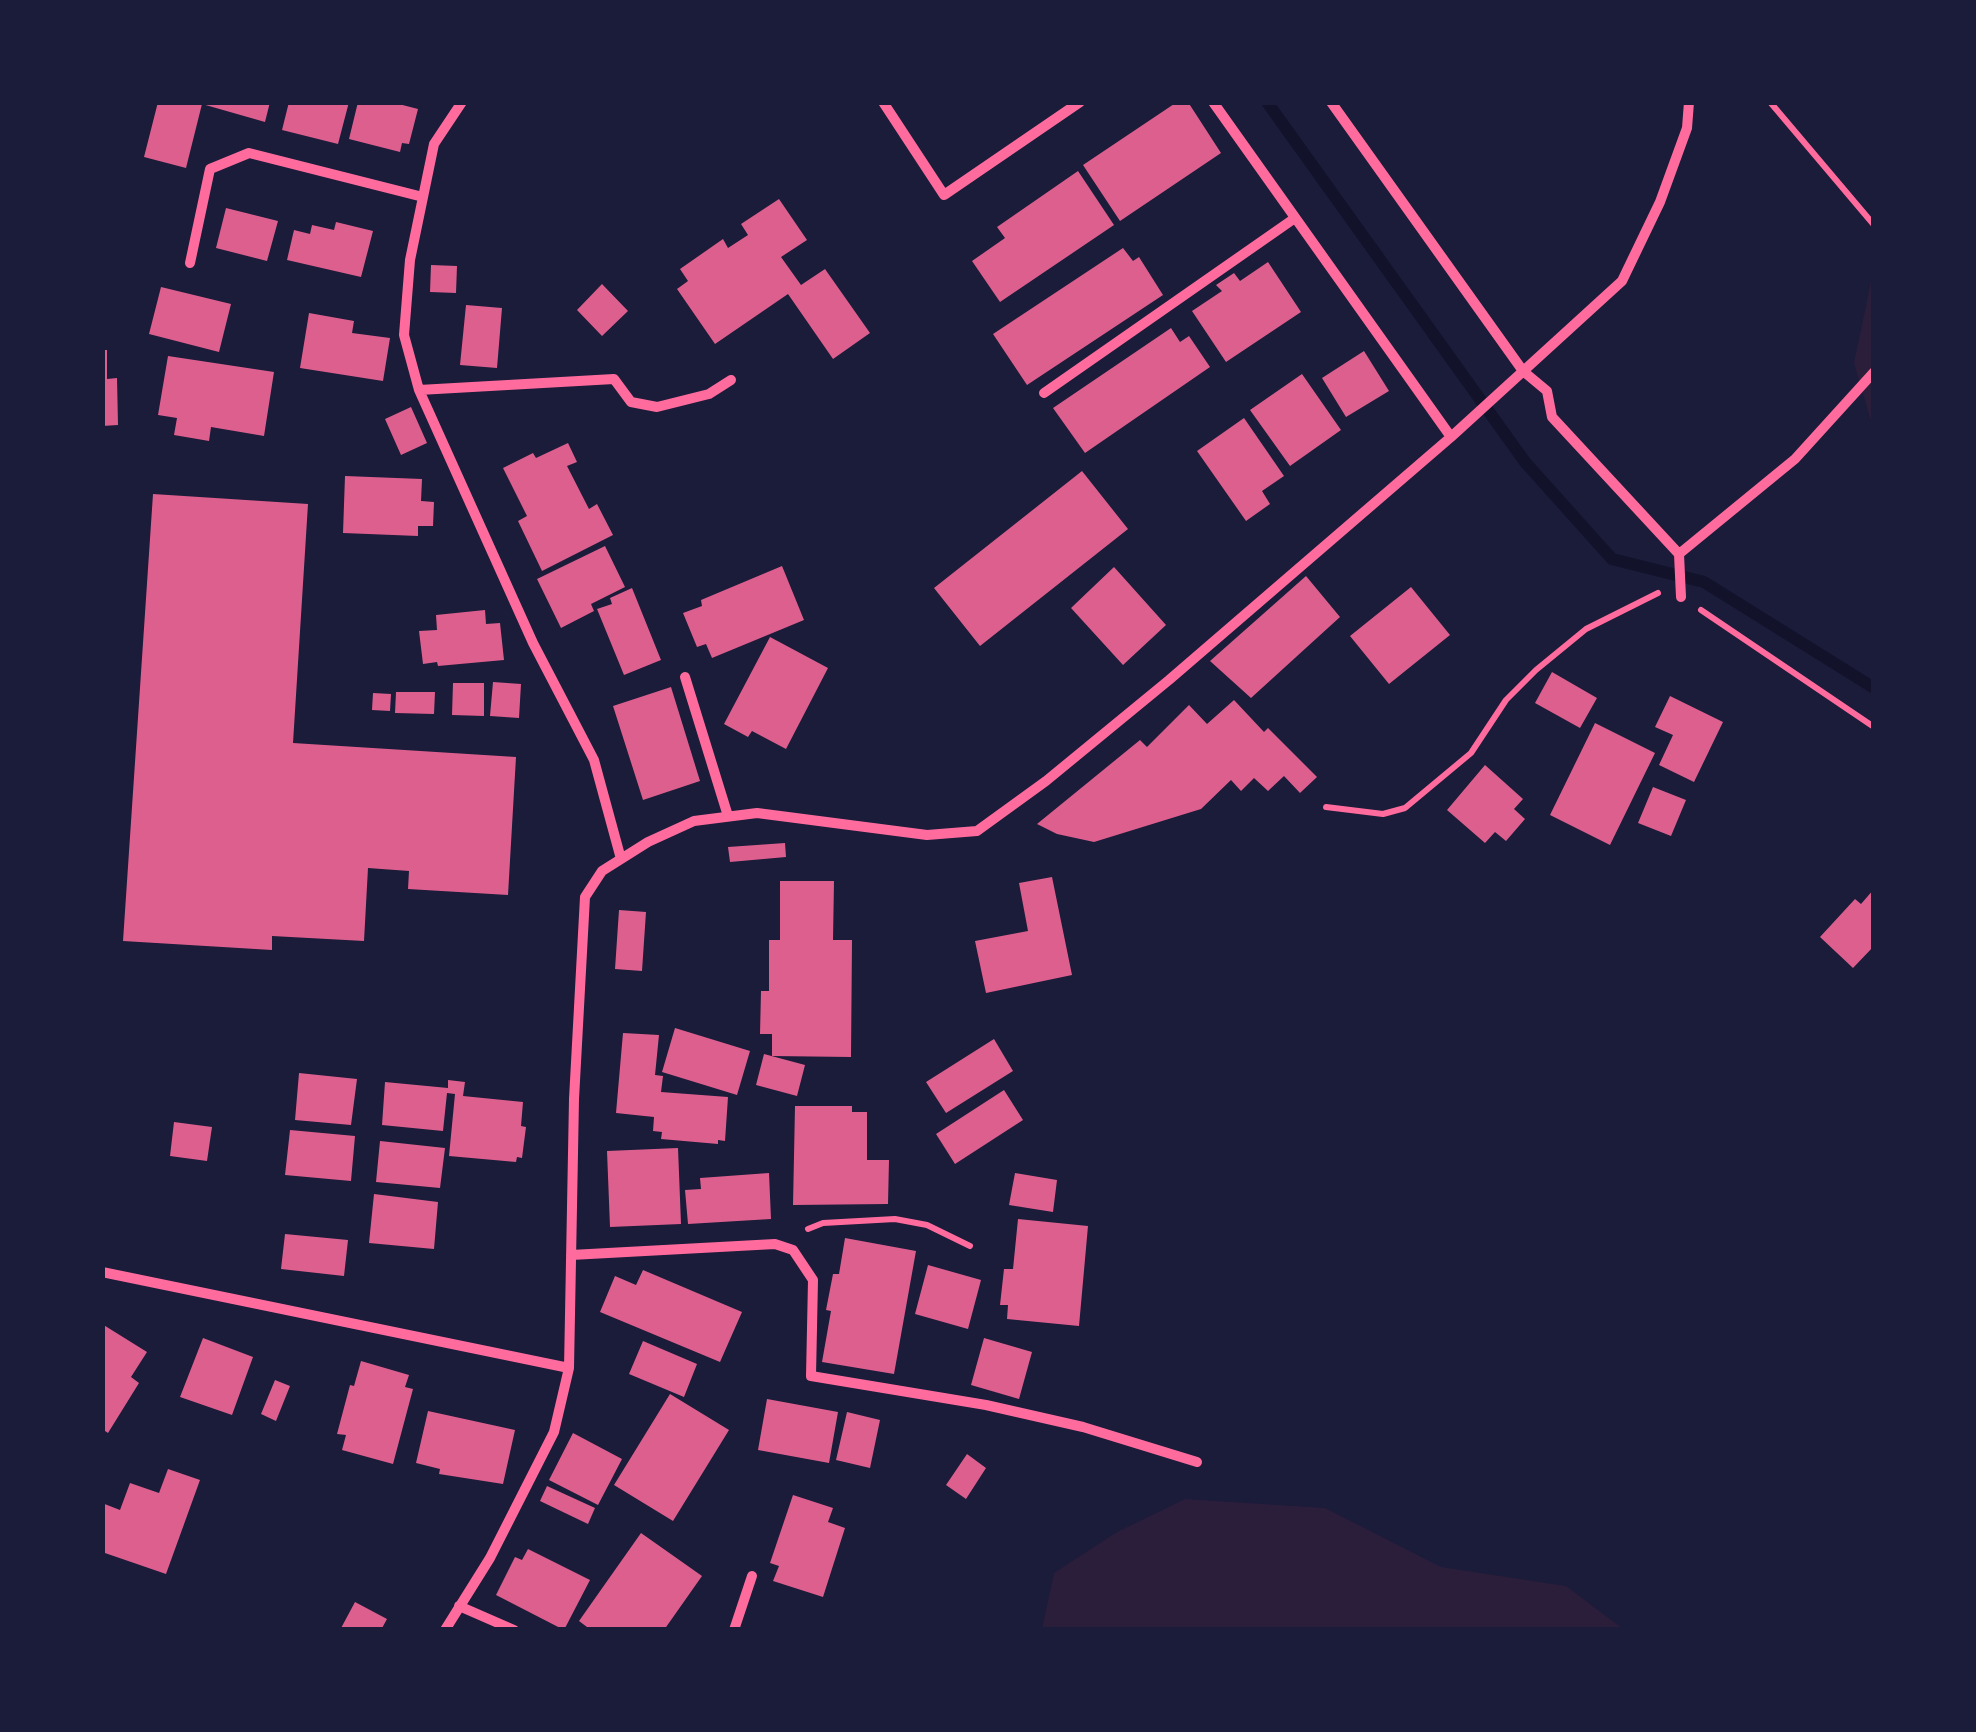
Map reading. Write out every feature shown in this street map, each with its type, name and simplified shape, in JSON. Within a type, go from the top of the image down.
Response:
[{"type":"street","points":[[462,102],[434,144],[410,260],[404,334],[419,390],[534,643],[594,760],[621,859]]},
{"type":"street","points":[[883,102],[944,195],[1080,102]]},
{"type":"street","points":[[1213,102],[1451,438]]},
{"type":"street","points":[[1332,102],[1524,370],[1547,391],[1552,417],[1679,554],[1681,596]]},
{"type":"street","points":[[446,1630],[490,1558],[554,1432],[569,1368],[574,1099],[585,897],[602,871],[648,842],[694,821],[728,816],[757,813],[927,834],[977,831],[1046,781],[1170,680],[1451,438],[1622,281],[1660,202],[1687,128],[1689,102]]},
{"type":"street","points":[[190,263],[210,169],[249,153],[423,197]]},
{"type":"street","points":[[1044,393],[1295,218]]},
{"type":"street","points":[[1679,554],[1796,460],[1874,372]]},
{"type":"street","points":[[419,390],[614,379],[632,402],[657,407],[709,394],[731,380]]},
{"type":"street","points":[[684,677],[728,816]]},
{"type":"street","points":[[571,1255],[774,1244],[793,1250],[812,1280],[812,1376],[986,1405],[1198,1462]]},
{"type":"street","points":[[102,1272],[569,1368]]},
{"type":"street","points":[[734,1630],[752,1576]]},
{"type":"street","points":[[460,1606],[514,1630]]},
{"type":"path","points":[[1770,102],[1874,225]]},
{"type":"path","points":[[1326,806],[1383,814],[1405,808],[1470,753],[1506,700],[1586,629],[1655,592],[1681,596],[1874,727]]},
{"type":"path","points":[[774,1244],[822,1223],[895,1218],[927,1225],[970,1246]]},
{"type":"shaded area","points":[[1873,272],[1873,428],[1854,363]]},
{"type":"shaded area","points":[[1185,1499],[1325,1508],[1441,1567],[1566,1586],[1623,1629],[1042,1629],[1054,1573],[1117,1532]]},
{"type":"building","points":[[158,102],[270,102],[265,122],[202,104],[186,168],[144,157]]},
{"type":"building","points":[[289,102],[349,102],[338,144],[282,130]]},
{"type":"building","points":[[358,102],[391,102],[418,109],[409,144],[402,143],[400,152],[349,139]]},
{"type":"building","points":[[1177,102],[1188,102],[1221,153],[1120,221],[1083,165]]},
{"type":"building","points":[[1078,171],[1114,225],[1000,302],[972,261],[1005,238],[997,227]]},
{"type":"building","points":[[779,199],[807,240],[781,257],[801,285],[825,269],[870,333],[833,359],[788,294],[715,344],[677,289],[688,281],[680,269],[723,239],[728,248],[748,235],[741,224]]},
{"type":"building","points":[[226,208],[278,221],[267,261],[216,248]]},
{"type":"building","points":[[336,222],[373,231],[361,277],[287,260],[294,230],[310,234],[312,225],[334,230]]},
{"type":"building","points":[[1123,248],[1133,261],[1139,257],[1163,295],[1027,385],[993,334]]},
{"type":"building","points":[[1268,262],[1301,312],[1226,362],[1192,311],[1222,291],[1216,285],[1234,273],[1240,281]]},
{"type":"building","points":[[431,265],[457,266],[456,293],[430,292]]},
{"type":"building","points":[[602,284],[628,311],[602,336],[577,310]]},
{"type":"building","points":[[161,287],[231,304],[219,352],[149,334]]},
{"type":"building","points":[[466,305],[502,308],[497,368],[460,365]]},
{"type":"building","points":[[309,313],[354,321],[352,333],[390,338],[383,381],[300,368]]},
{"type":"building","points":[[1171,328],[1180,342],[1189,336],[1210,367],[1085,453],[1053,408]]},
{"type":"building","points":[[102,350],[107,350],[107,379],[117,378],[118,425],[102,426]]},
{"type":"building","points":[[1364,351],[1389,391],[1346,417],[1322,378]]},
{"type":"building","points":[[168,356],[274,372],[264,436],[211,427],[209,441],[174,435],[177,418],[158,415]]},
{"type":"building","points":[[1302,374],[1341,430],[1290,466],[1250,410]]},
{"type":"building","points":[[411,407],[427,443],[401,455],[385,419]]},
{"type":"building","points":[[1244,418],[1284,476],[1262,491],[1270,504],[1246,521],[1197,451]]},
{"type":"building","points":[[568,443],[577,462],[567,466],[589,509],[597,504],[613,535],[542,571],[518,521],[527,516],[503,468],[533,453],[536,458]]},
{"type":"building","points":[[1082,471],[1128,529],[980,646],[934,588]]},
{"type":"building","points":[[345,476],[422,479],[421,501],[434,502],[433,526],[418,526],[418,536],[343,533]]},
{"type":"building","points":[[153,494],[308,504],[293,743],[516,757],[508,895],[408,889],[409,871],[368,868],[364,941],[272,936],[272,950],[123,941]]},
{"type":"building","points":[[605,546],[625,587],[591,604],[594,611],[561,628],[537,579]]},
{"type":"building","points":[[782,566],[804,620],[712,658],[706,644],[697,647],[683,613],[702,606],[701,600]]},
{"type":"building","points":[[1114,567],[1166,625],[1123,665],[1071,608]]},
{"type":"building","points":[[1306,576],[1340,617],[1251,698],[1210,661]]},
{"type":"building","points":[[1411,587],[1450,635],[1389,684],[1350,636]]},
{"type":"building","points":[[632,588],[661,660],[624,675],[597,609],[612,604],[610,598]]},
{"type":"building","points":[[485,610],[486,624],[500,623],[504,660],[423,664],[419,631],[437,630],[436,615]]},
{"type":"building","points":[[770,637],[828,668],[786,749],[752,731],[748,737],[724,724]]},
{"type":"building","points":[[1552,672],[1597,698],[1580,728],[1535,703]]},
{"type":"building","points":[[493,682],[521,684],[519,718],[490,716]]},
{"type":"building","points":[[453,683],[484,683],[484,716],[452,715]]},
{"type":"building","points":[[671,687],[700,781],[643,800],[613,706]]},
{"type":"building","points":[[396,692],[435,692],[434,714],[395,713]]},
{"type":"building","points":[[373,693],[391,694],[390,711],[372,710]]},
{"type":"building","points":[[1670,696],[1723,722],[1694,782],[1659,765],[1673,735],[1655,727]]},
{"type":"building","points":[[1234,700],[1264,732],[1268,728],[1317,777],[1300,793],[1284,776],[1268,791],[1254,778],[1241,791],[1231,780],[1201,809],[1094,842],[1057,834],[1037,824],[1140,740],[1147,747],[1189,705],[1207,724]]},
{"type":"building","points":[[1595,723],[1655,753],[1610,845],[1550,815]]},
{"type":"building","points":[[1485,765],[1523,799],[1514,809],[1525,819],[1506,841],[1495,832],[1485,843],[1447,810]]},
{"type":"building","points":[[1653,787],[1686,800],[1671,836],[1638,823]]},
{"type":"building","points":[[785,843],[786,857],[730,862],[728,847]]},
{"type":"building","points":[[1052,877],[1072,975],[986,993],[975,941],[1028,931],[1019,883]]},
{"type":"building","points":[[780,881],[834,881],[833,940],[852,940],[851,1057],[772,1056],[772,1034],[760,1034],[761,991],[769,991],[769,940],[780,940]]},
{"type":"building","points":[[1874,889],[1874,946],[1853,968],[1820,937],[1855,899],[1861,904]]},
{"type":"building","points":[[619,910],[646,912],[642,971],[615,969]]},
{"type":"building","points":[[675,1028],[750,1051],[737,1095],[662,1072]]},
{"type":"building","points":[[623,1033],[659,1035],[655,1075],[663,1076],[661,1092],[728,1097],[725,1141],[718,1140],[718,1144],[661,1139],[662,1132],[653,1131],[654,1117],[616,1113]]},
{"type":"building","points":[[994,1039],[1013,1071],[946,1113],[926,1082]]},
{"type":"building","points":[[764,1054],[805,1065],[797,1096],[756,1085]]},
{"type":"building","points":[[299,1073],[357,1079],[351,1125],[295,1120]]},
{"type":"building","points":[[448,1080],[465,1082],[463,1096],[523,1102],[521,1126],[526,1127],[522,1158],[517,1157],[516,1162],[449,1156],[455,1094],[447,1093],[443,1131],[382,1125],[385,1082],[448,1088]]},
{"type":"building","points":[[1004,1090],[1023,1120],[955,1164],[936,1134]]},
{"type":"building","points":[[795,1106],[852,1106],[852,1112],[867,1112],[867,1160],[889,1160],[888,1204],[793,1205]]},
{"type":"building","points":[[174,1122],[212,1127],[207,1161],[170,1156]]},
{"type":"building","points":[[290,1130],[355,1136],[351,1181],[285,1175]]},
{"type":"building","points":[[380,1141],[445,1148],[440,1188],[376,1182]]},
{"type":"building","points":[[678,1148],[681,1224],[610,1227],[607,1151]]},
{"type":"building","points":[[769,1173],[771,1219],[688,1224],[685,1190],[701,1189],[700,1178]]},
{"type":"building","points":[[1015,1173],[1057,1180],[1053,1212],[1009,1205]]},
{"type":"building","points":[[374,1194],[438,1202],[434,1249],[369,1243]]},
{"type":"building","points":[[1018,1219],[1088,1226],[1079,1326],[1007,1319],[1008,1305],[1000,1305],[1004,1269],[1013,1269]]},
{"type":"building","points":[[285,1234],[348,1240],[344,1276],[281,1269]]},
{"type":"building","points":[[845,1238],[916,1251],[894,1374],[822,1362],[831,1311],[826,1310],[833,1274],[839,1274]]},
{"type":"building","points":[[928,1265],[981,1280],[968,1329],[915,1314]]},
{"type":"building","points":[[643,1270],[742,1312],[720,1362],[600,1312],[615,1276],[636,1285]]},
{"type":"building","points":[[102,1324],[147,1352],[131,1377],[139,1383],[108,1433],[102,1429]]},
{"type":"building","points":[[203,1338],[253,1357],[232,1415],[180,1397]]},
{"type":"building","points":[[984,1338],[1032,1352],[1019,1399],[971,1385]]},
{"type":"building","points":[[643,1341],[697,1364],[684,1397],[629,1374]]},
{"type":"building","points":[[361,1361],[409,1375],[405,1387],[413,1389],[393,1464],[342,1450],[346,1435],[337,1434]]},
{"type":"building","points":[[275,1380],[290,1386],[276,1421],[261,1414]]},
{"type":"building","points":[[670,1394],[729,1430],[673,1521],[614,1485]]},
{"type":"building","points":[[767,1399],[838,1412],[829,1463],[758,1450]]},
{"type":"building","points":[[428,1411],[515,1430],[503,1484],[439,1474],[440,1469],[416,1463]]},
{"type":"building","points":[[847,1412],[880,1420],[870,1468],[836,1460]]},
{"type":"building","points":[[573,1433],[622,1459],[598,1505],[549,1480]]},
{"type":"building","points":[[967,1454],[986,1468],[966,1499],[946,1485]]},
{"type":"building","points":[[168,1469],[200,1480],[166,1574],[102,1552],[102,1503],[120,1510],[130,1483],[159,1493]]},
{"type":"building","points":[[547,1486],[595,1508],[588,1524],[540,1501]]},
{"type":"building","points":[[793,1495],[833,1508],[828,1522],[845,1528],[823,1597],[773,1581],[779,1566],[770,1563]]},
{"type":"building","points":[[641,1533],[702,1576],[664,1630],[591,1630],[579,1621]]},
{"type":"building","points":[[528,1549],[590,1580],[564,1630],[496,1595],[515,1557],[522,1560]]},
{"type":"building","points":[[355,1602],[387,1619],[381,1630],[340,1630]]},
{"type":"waterway","points":[[1267,102],[1525,462],[1612,559],[1704,582],[1874,688]]}]
